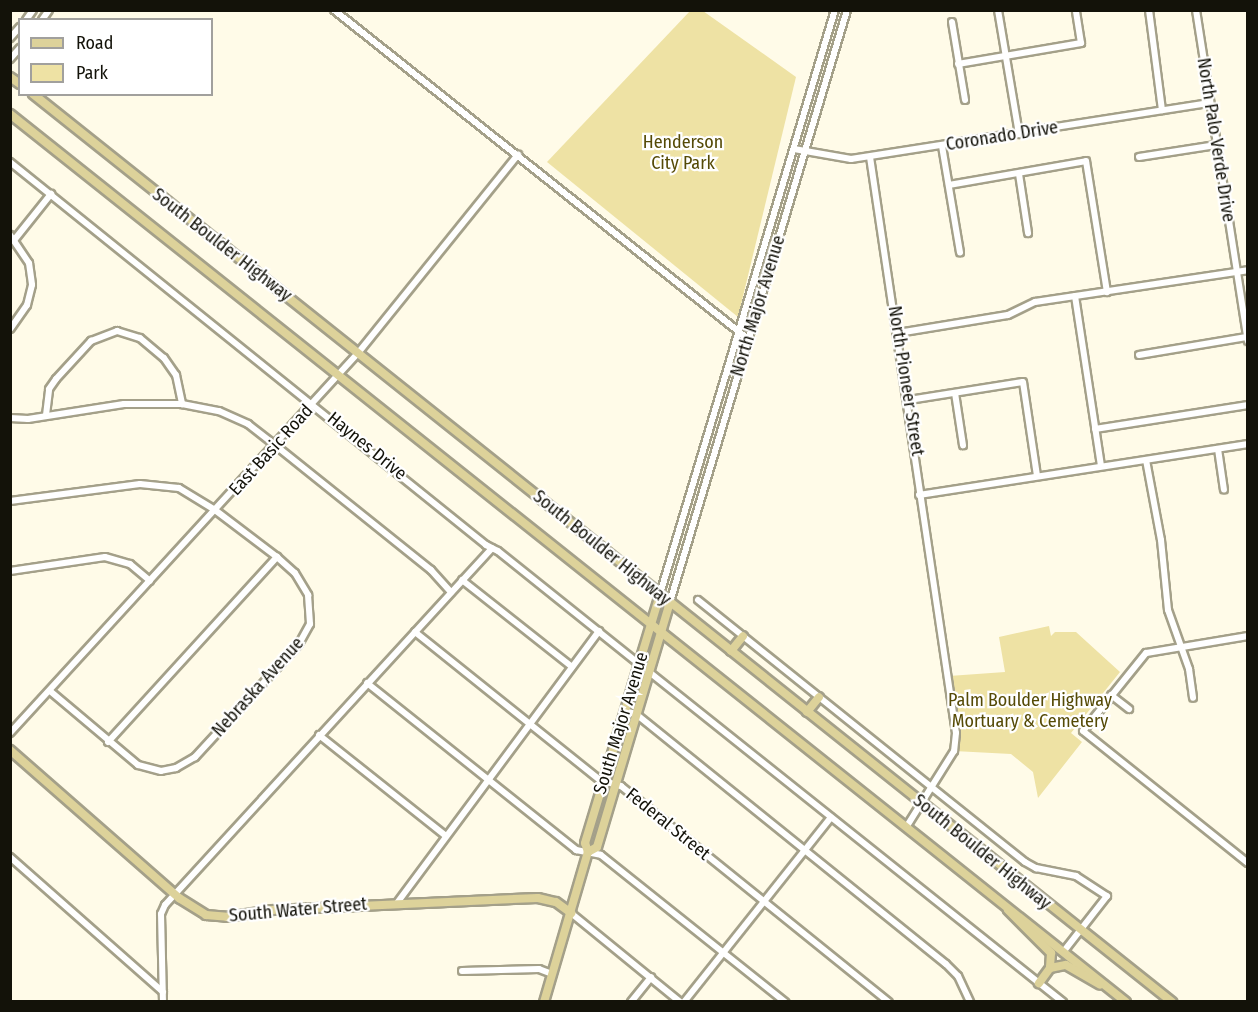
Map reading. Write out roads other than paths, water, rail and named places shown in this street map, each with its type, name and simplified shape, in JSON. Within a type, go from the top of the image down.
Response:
[{"type":"main road","name":"South Boulder Highway","points":[[36,96],[1080,931],[1172,1002]]},
{"type":"main road","name":"South Boulder Highway","points":[[10,114],[340,373],[1126,1002]]},
{"type":"main road","name":"South Major Avenue","points":[[544,1002],[588,852],[585,843],[660,594]]},
{"type":"main road","name":"South Major Avenue","points":[[588,852],[597,847],[670,602]]},
{"type":"main road","points":[[731,651],[743,636]]},
{"type":"main road","points":[[807,712],[819,698]]},
{"type":"main road","name":"South Water Street","points":[[10,750],[174,894],[196,910],[227,917],[397,903],[538,898],[556,902],[571,913]]},
{"type":"main road","points":[[1005,904],[1015,921],[1051,953],[1050,968],[1039,983]]},
{"type":"main road","points":[[1050,968],[1066,965],[1116,993]]},
{"type":"street","name":"North Major Avenue","points":[[660,594],[835,10]]},
{"type":"street","name":"North Major Avenue","points":[[670,602],[847,10]]},
{"type":"street","points":[[998,10],[1019,134]]},
{"type":"street","points":[[958,64],[1081,43],[1076,10]]},
{"type":"street","points":[[1149,10],[1162,110]]},
{"type":"street","name":"North Palo Verde Drive","points":[[1196,10],[1247,339]]},
{"type":"street","points":[[336,11],[748,339]]},
{"type":"street","points":[[952,22],[965,100]]},
{"type":"street","points":[[814,79],[825,84]]},
{"type":"street","name":"Coronado Drive","points":[[794,149],[831,159],[870,157],[1210,103]]},
{"type":"street","points":[[1139,157],[1216,145]]},
{"type":"street","points":[[942,146],[960,252]]},
{"type":"street","name":"East Basic Road","points":[[10,733],[358,353],[518,155]]},
{"type":"street","name":"North Pioneer Street","points":[[870,157],[921,479],[919,495],[956,733],[954,752],[929,786],[907,826]]},
{"type":"street","points":[[949,185],[1086,161],[1107,292]]},
{"type":"street","name":"Haynes Drive","points":[[10,162],[638,663]]},
{"type":"street","points":[[1018,174],[1028,233]]},
{"type":"street","points":[[10,329],[27,305],[32,285],[29,263],[13,237],[51,194]]},
{"type":"street","points":[[759,264],[770,267]]},
{"type":"street","points":[[898,333],[1008,315],[1035,302],[1248,270]]},
{"type":"street","points":[[756,273],[768,276]]},
{"type":"street","points":[[1075,296],[1101,465]]},
{"type":"street","points":[[46,415],[49,389],[56,379],[91,340],[117,331],[140,338],[164,358],[176,375],[182,404]]},
{"type":"street","points":[[1139,355],[1247,339]]},
{"type":"street","points":[[909,400],[1023,382],[1037,476]]},
{"type":"street","points":[[722,387],[733,391]]},
{"type":"street","points":[[955,393],[963,445]]},
{"type":"street","points":[[10,418],[124,404],[182,404],[219,411],[248,424],[275,445],[431,570],[451,592]]},
{"type":"street","points":[[1095,429],[1248,405]]},
{"type":"street","points":[[919,495],[1248,444]]},
{"type":"street","points":[[1218,449],[1224,490]]},
{"type":"street","points":[[702,453],[713,457]]},
{"type":"street","points":[[1146,460],[1161,540],[1168,610],[1193,698]]},
{"type":"street","name":"Nebraska Avenue","points":[[10,501],[160,484],[191,494],[277,557],[305,587],[311,611],[307,632],[288,656],[185,764],[151,770],[136,764],[50,691]]},
{"type":"street","points":[[163,1002],[161,914],[174,894],[492,548]]},
{"type":"street","points":[[10,571],[105,557],[130,564],[150,581]]},
{"type":"street","points":[[108,741],[277,557]]},
{"type":"street","points":[[462,580],[572,667]]},
{"type":"street","points":[[698,600],[1025,862],[1076,876],[1107,896],[1064,951]]},
{"type":"street","points":[[397,903],[599,631]]},
{"type":"street","name":"Federal Street","points":[[415,632],[603,781],[621,786],[889,1002]]},
{"type":"street","points":[[1248,636],[1146,653],[1083,730],[1248,863]]},
{"type":"street","points":[[648,671],[1063,1002]]},
{"type":"street","points":[[367,683],[576,850],[601,855],[785,1002]]},
{"type":"street","points":[[1111,695],[1129,709]]},
{"type":"street","points":[[624,711],[636,714],[946,964],[963,984],[970,1002]]},
{"type":"street","points":[[319,735],[446,836]]},
{"type":"street","points":[[571,913],[682,1002],[831,817]]},
{"type":"street","points":[[10,857],[163,992]]},
{"type":"street","points":[[462,971],[539,969],[552,974]]},
{"type":"street","points":[[631,1002],[651,977]]},
{"type":"park label","name":"Henderson City Park","points":[[683,153]]},
{"type":"park label","name":"Palm Boulder Highway Mortuary & Cemetery","points":[[1030,711]]}]
